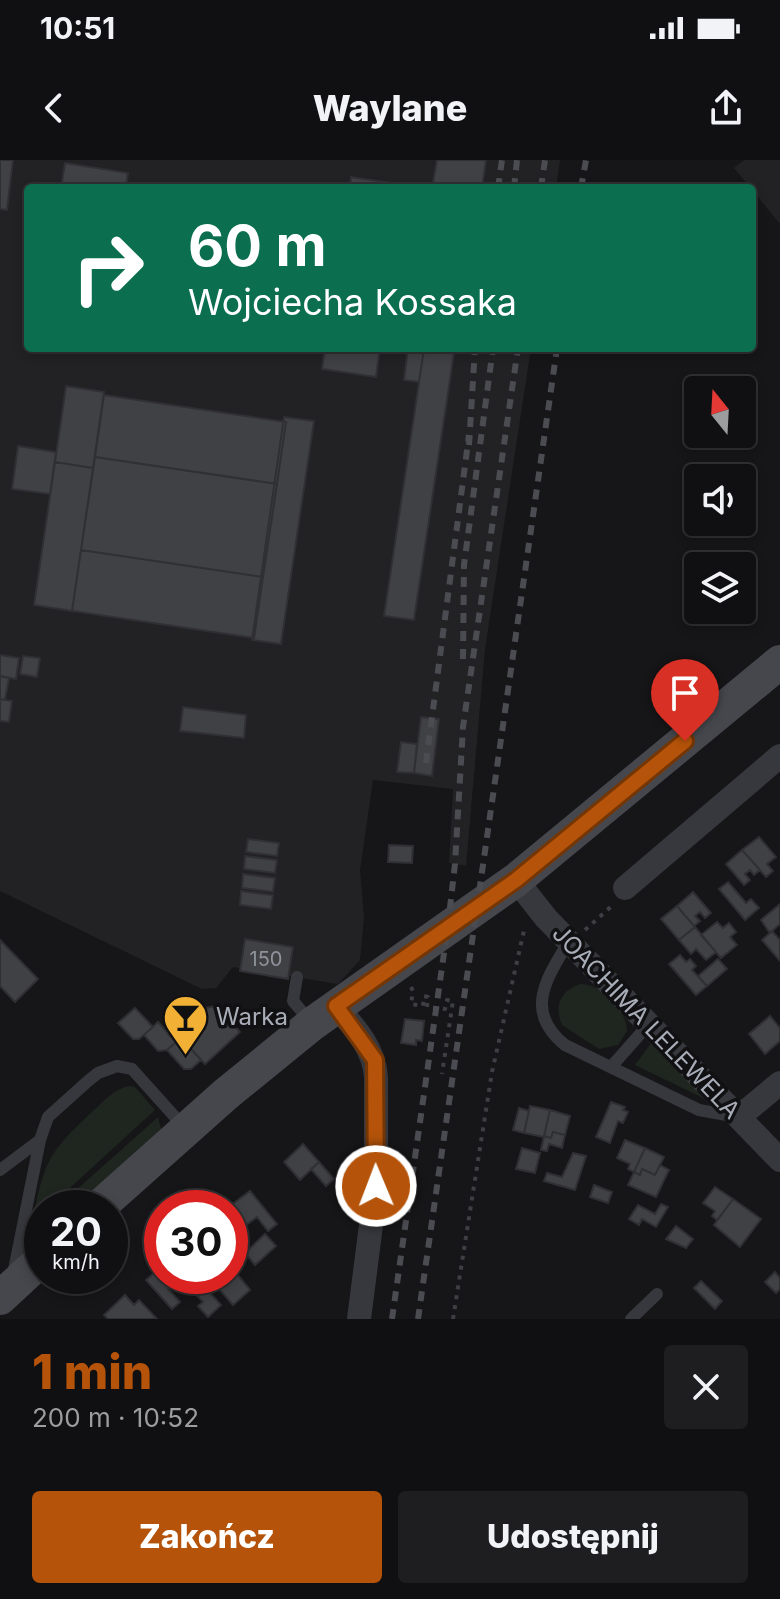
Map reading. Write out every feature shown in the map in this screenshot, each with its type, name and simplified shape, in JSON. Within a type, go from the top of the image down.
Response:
[{"type":"street","points":[[118,1190],[186,1129],[324,1015],[516,880],[780,662]]},
{"type":"street","points":[[625,888],[780,756]]},
{"type":"street","name":"JOACHIMA LELEWELA","points":[[516,880],[575,938],[649,1024],[780,1160]]},
{"type":"street","points":[[324,1015],[369,1048],[376,1068],[376,1186],[359,1319]]},
{"type":"street","points":[[739,1117],[780,1083]]},
{"type":"street","points":[[5,1293],[24,1276]]},
{"type":"lane","points":[[575,938],[546,984],[543,1019],[553,1036],[565,1045],[699,1110],[739,1117]]},
{"type":"lane","points":[[297,977],[293,1001],[324,1015]]},
{"type":"lane","points":[[611,1067],[649,1024]]},
{"type":"lane","points":[[5,1293],[48,1117],[98,1073],[117,1066],[132,1069],[186,1129]]},
{"type":"lane","points":[[0,1170],[40,1140]]},
{"type":"lane","points":[[631,1319],[657,1294]]},
{"type":"path","points":[[575,938],[617,901],[625,888]]},
{"type":"path","points":[[453,1319],[492,1072],[525,926],[521,916]]},
{"type":"path","points":[[408,983],[413,991],[411,1004],[423,1006],[424,996],[428,997],[427,1007],[445,1009],[447,1000],[453,1001],[442,1074]]},
{"type":"shaded area","points":[[0,160],[560,160],[557,184],[24,184],[24,352],[530,352],[485,649],[466,866],[449,863],[453,789],[373,780],[360,870],[364,918],[360,960],[338,984],[233,967],[216,988],[202,989],[0,891]]},
{"type":"shaded area","points":[[744,160],[780,160],[780,224],[756,195],[756,184],[747,184],[734,168]]},
{"type":"shaded area","points":[[580,984],[604,993],[622,1015],[627,1031],[618,1045],[599,1049],[562,1025],[560,1000]]},
{"type":"shaded area","points":[[652,1042],[704,1097],[703,1098],[635,1065]]},
{"type":"shaded area","points":[[135,1087],[155,1110],[68,1190],[40,1190],[57,1148],[78,1125],[120,1089]]},
{"type":"shaded area","points":[[158,1117],[162,1132],[158,1139],[101,1190],[76,1190]]},
{"type":"building","points":[[0,160],[13,160],[7,210],[0,209]]},
{"type":"building","points":[[437,160],[486,160],[483,184],[433,184]]},
{"type":"building","points":[[65,163],[128,173],[127,184],[62,184]]},
{"type":"building","points":[[351,177],[398,184],[350,184]]},
{"type":"building","points":[[324,352],[379,352],[376,377],[322,369]]},
{"type":"building","points":[[408,352],[424,352],[419,382],[404,380]]},
{"type":"building","points":[[424,352],[454,353],[414,620],[384,616]]},
{"type":"building","points":[[66,386],[104,392],[93,468],[55,462]]},
{"type":"building","points":[[104,395],[286,422],[277,484],[95,457]]},
{"type":"building","points":[[284,417],[314,421],[281,644],[252,640]]},
{"type":"building","points":[[18,446],[56,452],[50,494],[12,489]]},
{"type":"building","points":[[95,457],[277,484],[263,577],[81,550]]},
{"type":"building","points":[[55,462],[93,468],[72,611],[34,605]]},
{"type":"building","points":[[81,550],[263,577],[254,638],[72,611]]},
{"type":"building","points":[[0,655],[19,658],[16,679],[0,676]]},
{"type":"building","points":[[23,656],[40,658],[37,677],[20,674]]},
{"type":"building","points":[[0,676],[9,678],[5,700],[0,699]]},
{"type":"building","points":[[0,699],[12,701],[9,722],[0,721]]},
{"type":"building","points":[[183,707],[246,715],[244,738],[180,731]]},
{"type":"building","points":[[421,717],[439,719],[432,776],[414,773]]},
{"type":"building","points":[[401,742],[417,744],[414,773],[397,772]]},
{"type":"building","points":[[759,837],[776,857],[767,864],[773,871],[766,877],[742,850]]},
{"type":"building","points":[[248,839],[279,843],[277,856],[246,852]]},
{"type":"building","points":[[389,845],[413,846],[412,863],[388,862]]},
{"type":"building","points":[[742,850],[760,870],[754,875],[750,870],[745,874],[750,880],[744,885],[726,864]]},
{"type":"building","points":[[245,856],[277,860],[275,873],[244,869]]},
{"type":"building","points":[[243,874],[275,878],[273,892],[242,888]]},
{"type":"building","points":[[728,882],[746,903],[751,899],[759,908],[745,920],[719,889]]},
{"type":"building","points":[[241,891],[273,895],[271,909],[240,905]]},
{"type":"building","points":[[693,892],[711,913],[705,918],[700,912],[695,916],[700,921],[694,926],[677,906]]},
{"type":"building","points":[[780,904],[780,924],[770,933],[761,920]]},
{"type":"building","points":[[677,906],[695,927],[679,940],[661,919]]},
{"type":"building","points":[[717,922],[723,928],[729,923],[736,932],[730,937],[737,945],[721,958],[701,935]]},
{"type":"building","points":[[695,927],[716,952],[706,960],[696,949],[691,954],[679,940]]},
{"type":"building","points":[[772,931],[780,940],[780,961],[762,940]]},
{"type":"building","points":[[245,939],[293,947],[288,979],[240,971]]},
{"type":"building","points":[[0,940],[38,979],[15,1002],[0,986]]},
{"type":"building","points":[[680,955],[686,962],[690,959],[696,966],[692,970],[707,986],[696,995],[669,964]]},
{"type":"building","points":[[718,959],[727,969],[707,986],[698,976]]},
{"type":"building","points":[[216,1006],[240,1032],[205,1064],[181,1038],[176,1042],[168,1034],[194,1010]]},
{"type":"building","points":[[135,1008],[153,1027],[139,1039],[133,1039],[118,1023]]},
{"type":"building","points":[[770,1016],[780,1028],[780,1041],[765,1054],[749,1034]]},
{"type":"building","points":[[405,1019],[424,1021],[422,1041],[416,1040],[416,1045],[401,1043]]},
{"type":"building","points":[[158,1022],[176,1042],[167,1050],[158,1051],[144,1035]]},
{"type":"building","points":[[181,1038],[201,1060],[191,1069],[184,1069],[167,1050]]},
{"type":"building","points":[[611,1102],[625,1107],[623,1110],[628,1112],[623,1123],[618,1121],[610,1143],[596,1137]]},
{"type":"building","points":[[530,1106],[550,1110],[544,1137],[524,1133]]},
{"type":"building","points":[[519,1108],[529,1111],[524,1133],[513,1130]]},
{"type":"building","points":[[550,1110],[570,1116],[565,1135],[553,1132],[551,1138],[544,1136]]},
{"type":"building","points":[[553,1132],[565,1135],[562,1148],[549,1144],[547,1151],[541,1150],[544,1136],[551,1138]]},
{"type":"building","points":[[625,1140],[645,1148],[634,1172],[628,1169],[630,1164],[617,1158]]},
{"type":"building","points":[[303,1144],[319,1162],[300,1180],[284,1162]]},
{"type":"building","points":[[522,1148],[540,1153],[535,1173],[516,1169]]},
{"type":"building","points":[[645,1148],[664,1157],[655,1175],[642,1169],[640,1175],[634,1172]]},
{"type":"building","points":[[573,1153],[586,1156],[575,1190],[544,1181],[547,1173],[562,1177]]},
{"type":"building","points":[[319,1162],[334,1179],[326,1186],[311,1169]]},
{"type":"building","points":[[660,1165],[669,1170],[656,1197],[628,1185],[634,1172],[640,1175],[642,1169],[655,1175]]},
{"type":"building","points":[[594,1185],[612,1192],[608,1203],[590,1197]]},
{"type":"building","points":[[715,1187],[733,1199],[717,1220],[712,1216],[715,1211],[703,1203]]},
{"type":"building","points":[[250,1191],[277,1224],[268,1231],[257,1217],[248,1224]]},
{"type":"building","points":[[733,1199],[761,1219],[740,1247],[714,1225]]},
{"type":"building","points":[[661,1204],[668,1207],[656,1227],[642,1219],[639,1225],[629,1219],[638,1205],[655,1214]]},
{"type":"building","points":[[676,1226],[693,1239],[686,1248],[666,1239]]},
{"type":"building","points":[[265,1234],[276,1246],[255,1265],[248,1257],[248,1250]]},
{"type":"building","points":[[775,1272],[780,1278],[780,1289],[776,1293],[765,1282]]},
{"type":"building","points":[[701,1281],[722,1301],[715,1309],[694,1288]]},
{"type":"building","points":[[159,1294],[173,1294],[180,1302],[172,1309]]},
{"type":"building","points":[[196,1294],[211,1294],[221,1305],[208,1317],[198,1306],[203,1302]]},
{"type":"building","points":[[224,1294],[245,1294],[233,1305]]},
{"type":"building","points":[[125,1295],[134,1305],[139,1300],[157,1319],[108,1319],[104,1315]]},
{"type":"railway","points":[[499,184],[502,160]]},
{"type":"railway","points":[[514,184],[517,160]]},
{"type":"railway","points":[[542,184],[545,160]]},
{"type":"railway","points":[[582,184],[586,160]]},
{"type":"railway","points":[[469,445],[475,352]]},
{"type":"railway","points":[[463,659],[464,565],[492,352]]},
{"type":"railway","points":[[392,1319],[448,925],[463,727],[517,352]]},
{"type":"railway","points":[[418,1319],[556,352]]},
{"type":"railway","points":[[426,763],[469,435]]},
{"type":"place","name":"Warka","points":[[185,1056]]},
{"type":"route","points":[[376,1186],[375,1060],[336,1006],[516,880],[685,741]]}]
